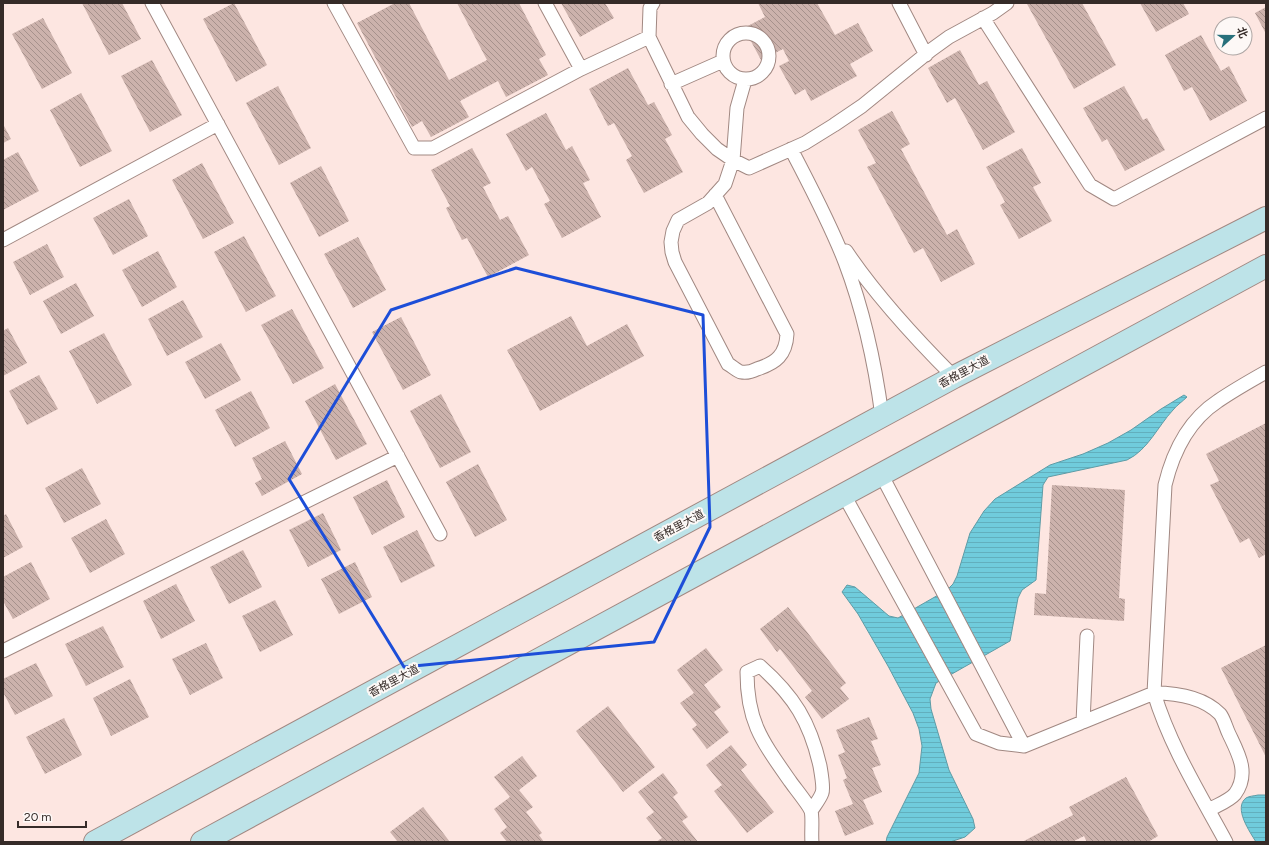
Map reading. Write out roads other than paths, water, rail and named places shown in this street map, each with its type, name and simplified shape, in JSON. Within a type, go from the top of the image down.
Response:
[{"type":"main road","name":"香格里大道","points":[[96,842],[954,377],[1266,218]]},
{"type":"main road","points":[[202,842],[1266,266]]},
{"type":"lane","points":[[152,3],[440,534]]},
{"type":"lane","points":[[334,3],[414,148],[433,148],[581,69],[649,38]]},
{"type":"lane","points":[[546,3],[581,69]]},
{"type":"lane","points":[[653,3],[650,8],[649,38],[688,117],[717,149],[733,160],[750,168],[817,136],[862,106],[949,37],[984,18],[1007,3]]},
{"type":"lane","points":[[898,3],[926,55]]},
{"type":"lane","points":[[984,18],[1090,185],[1114,199],[1266,118]]},
{"type":"lane","points":[[744,33],[754,34],[762,40],[767,48],[769,57],[767,66],[760,75],[755,78],[745,80],[735,77],[727,70],[723,61],[723,51],[728,42],[735,35],[744,33]]},
{"type":"lane","points":[[671,84],[723,61]]},
{"type":"lane","points":[[715,195],[787,334],[784,350],[775,362],[768,366],[751,371],[742,372],[728,364],[675,262],[671,242],[673,231],[678,220],[708,203],[715,195],[725,184],[733,160],[737,108],[745,80]]},
{"type":"lane","points":[[3,240],[218,124]]},
{"type":"lane","points":[[791,149],[832,229],[846,263],[867,332],[876,374],[882,416]]},
{"type":"lane","points":[[832,229],[856,266],[884,301],[917,340],[954,377]]},
{"type":"lane","points":[[1226,842],[1169,736],[1160,714],[1154,693],[1165,486],[1168,470],[1180,443],[1203,413],[1217,402],[1266,372]]},
{"type":"lane","points":[[3,651],[398,456]]},
{"type":"lane","points":[[881,474],[1024,746]]},
{"type":"lane","points":[[844,495],[976,734],[999,743],[1024,746],[1154,693],[1168,693],[1194,698],[1220,715],[1241,758],[1242,775],[1237,790],[1233,796],[1209,810]]},
{"type":"lane","points":[[1083,722],[1087,636]]},
{"type":"lane","points":[[811,811],[823,793],[821,771],[809,730],[800,711],[788,694],[775,679],[760,666],[747,672],[747,691],[750,710],[767,748],[811,811],[812,842]]},
{"type":"water","points":[[1184,395],[1187,397],[1168,416],[1147,444],[1134,456],[1127,460],[1048,477],[1043,485],[1036,580],[1022,590],[1018,598],[1010,641],[936,683],[930,699],[931,709],[949,770],[973,819],[975,828],[965,837],[950,842],[886,842],[887,837],[919,773],[922,746],[919,729],[913,713],[858,614],[842,592],[847,585],[855,587],[889,616],[898,618],[947,590],[953,584],[957,576],[970,533],[984,511],[995,499],[1050,465],[1083,454],[1108,443],[1131,430]]},
{"type":"water","points":[[1266,795],[1266,842],[1256,842],[1242,814],[1242,802],[1250,796]]}]
